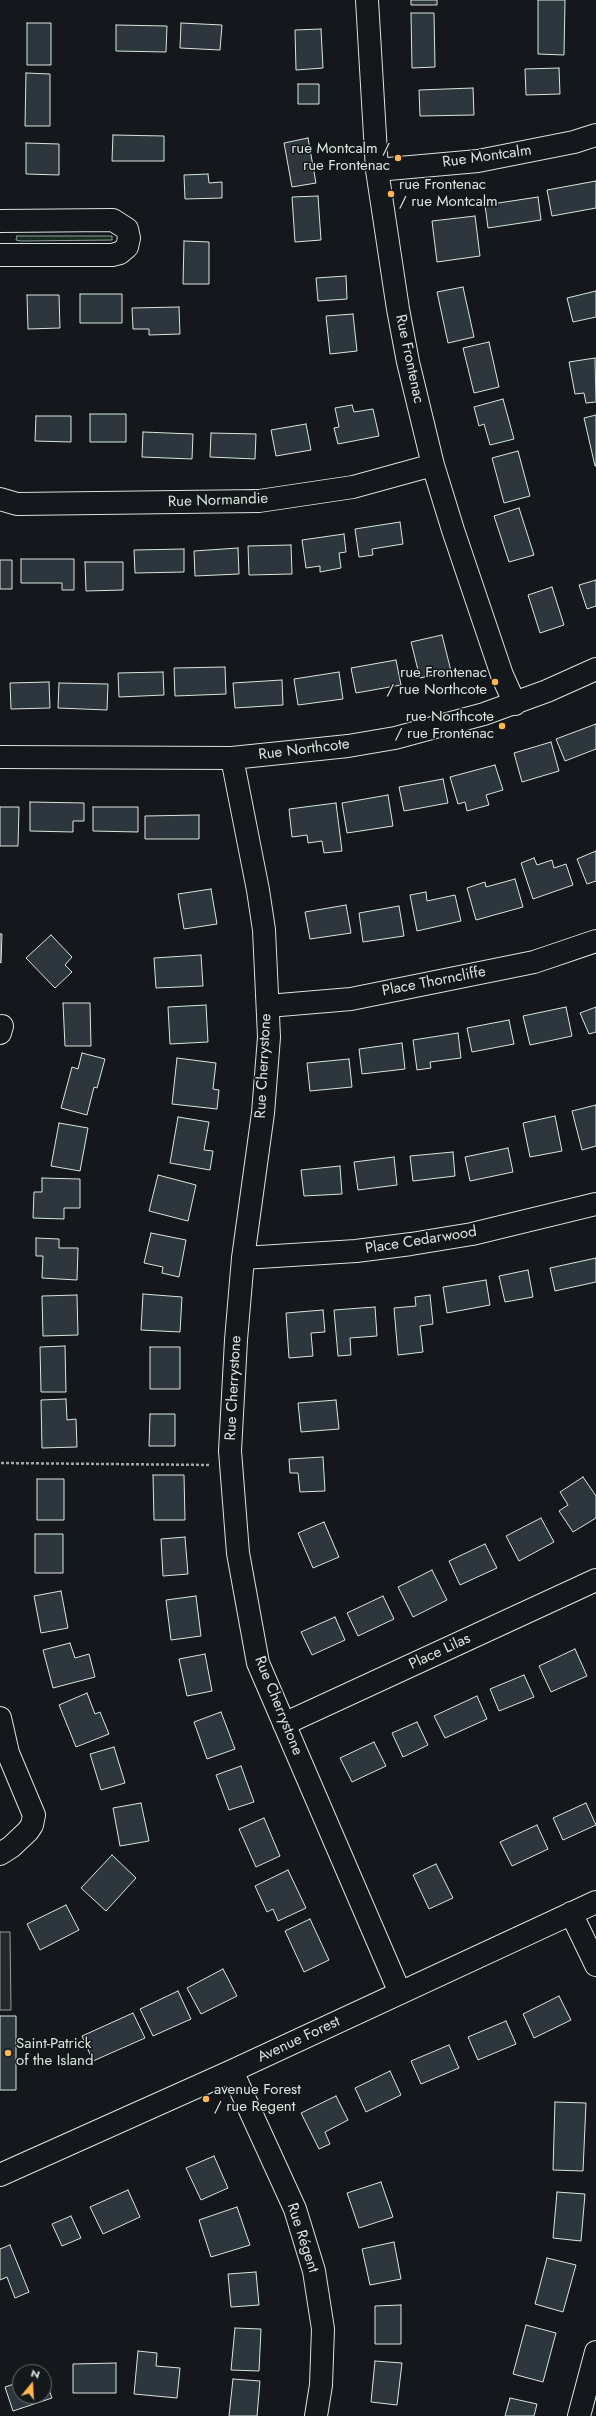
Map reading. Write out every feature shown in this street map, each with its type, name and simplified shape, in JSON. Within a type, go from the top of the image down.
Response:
[{"type":"street","name":"Rue Frontenac","points":[[367,0],[377,170],[398,309],[433,465],[502,675],[515,704]]},
{"type":"street","name":"Rue Montcalm","points":[[377,170],[478,161],[566,144],[596,135]]},
{"type":"street","points":[[0,221],[113,220],[127,228],[129,238],[127,247],[120,253],[112,255],[0,255]]},
{"type":"street","name":"Rue Normandie","points":[[0,499],[17,504],[259,501],[353,487],[433,465]]},
{"type":"street","name":"Rue Northcote","points":[[0,757],[232,758],[348,746],[395,738],[484,714],[515,704],[596,669]]},
{"type":"street","name":"Rue Cherrystone","points":[[232,758],[258,890],[264,930],[268,1006],[266,1085],[243,1258],[230,1451],[238,1553],[258,1663],[400,1993]]},
{"type":"street","name":"Place Thorncliffe","points":[[268,1006],[302,1005],[366,996],[534,962],[596,941]]},
{"type":"street","name":"Place Cedarwood","points":[[243,1258],[356,1251],[411,1244],[479,1232],[596,1204]]},
{"type":"street","name":"Place Lilas","points":[[284,1724],[596,1580]]},
{"type":"street","points":[[0,1718],[8,1753],[34,1815],[32,1825],[28,1831],[11,1847],[0,1854]]},
{"type":"street","name":"Avenue Forest","points":[[0,2175],[232,2071],[596,1902]]},
{"type":"street","points":[[571,1913],[596,1965]]},
{"type":"street","name":"Rue Régent","points":[[232,2071],[295,2209],[314,2271],[323,2329],[321,2385],[316,2416]]},
{"type":"street","points":[[579,2416],[596,2352]]},
{"type":"path","points":[[1,1463],[219,1465]]},
{"type":"green space","points":[[17,236],[112,236],[112,240],[21,241],[16,240]]},
{"type":"shaded area","points":[[0,1932],[10,1932],[11,2010],[0,2010]]},
{"type":"building","points":[[411,0],[437,0],[437,5],[411,5]]},
{"type":"building","points":[[538,0],[565,0],[564,55],[538,54]]},
{"type":"building","points":[[411,13],[434,13],[435,67],[412,68]]},
{"type":"building","points":[[27,23],[51,23],[51,65],[27,65]]},
{"type":"building","points":[[181,23],[222,25],[220,50],[180,48]]},
{"type":"building","points":[[116,25],[167,26],[166,52],[116,51]]},
{"type":"building","points":[[321,29],[323,68],[296,70],[295,30]]},
{"type":"building","points":[[559,68],[560,94],[526,95],[525,69]]},
{"type":"building","points":[[26,73],[50,74],[50,126],[25,126]]},
{"type":"building","points":[[298,84],[319,84],[319,104],[298,104]]},
{"type":"building","points":[[473,88],[474,115],[420,116],[419,90]]},
{"type":"building","points":[[113,135],[164,136],[164,161],[112,161]]},
{"type":"building","points":[[308,138],[316,183],[292,187],[284,143]]},
{"type":"building","points":[[26,143],[59,144],[59,175],[26,174]]},
{"type":"building","points":[[208,174],[209,183],[222,182],[222,198],[185,199],[184,175]]},
{"type":"building","points":[[596,181],[596,208],[552,216],[547,190]]},
{"type":"building","points":[[318,196],[321,240],[295,242],[292,197]]},
{"type":"building","points":[[538,197],[541,220],[488,228],[485,205]]},
{"type":"building","points":[[475,216],[480,256],[437,262],[432,221]]},
{"type":"building","points":[[184,241],[209,242],[209,284],[183,284]]},
{"type":"building","points":[[346,276],[347,299],[318,301],[316,278]]},
{"type":"building","points":[[463,287],[474,337],[448,343],[437,292]]},
{"type":"building","points":[[596,291],[596,317],[573,322],[567,298]]},
{"type":"building","points":[[80,294],[122,294],[122,323],[80,323]]},
{"type":"building","points":[[27,295],[59,295],[60,328],[28,329]]},
{"type":"building","points":[[179,307],[180,334],[149,335],[149,329],[133,329],[132,308]]},
{"type":"building","points":[[353,314],[357,351],[330,354],[326,316]]},
{"type":"building","points":[[489,342],[499,387],[474,393],[463,348]]},
{"type":"building","points":[[595,358],[596,402],[586,403],[584,393],[575,394],[569,362]]},
{"type":"building","points":[[503,399],[514,439],[490,445],[484,424],[479,426],[474,407]]},
{"type":"building","points":[[352,405],[354,412],[373,409],[379,436],[338,444],[334,428],[339,427],[335,408]]},
{"type":"building","points":[[90,414],[126,414],[126,442],[90,442]]},
{"type":"building","points":[[596,415],[596,466],[595,466],[584,418]]},
{"type":"building","points":[[36,416],[71,416],[71,442],[35,441]]},
{"type":"building","points":[[306,424],[311,450],[276,456],[271,430]]},
{"type":"building","points":[[143,432],[193,434],[192,459],[142,457]]},
{"type":"building","points":[[211,433],[256,434],[255,459],[210,457]]},
{"type":"building","points":[[518,451],[530,496],[504,503],[492,458]]},
{"type":"building","points":[[519,508],[534,555],[509,562],[494,516]]},
{"type":"building","points":[[400,522],[403,544],[372,549],[373,555],[359,557],[355,529]]},
{"type":"building","points":[[344,534],[346,552],[339,553],[341,568],[320,572],[320,566],[306,568],[302,540]]},
{"type":"building","points":[[291,545],[292,574],[249,575],[248,546]]},
{"type":"building","points":[[238,548],[239,574],[195,576],[194,551]]},
{"type":"building","points":[[184,549],[184,572],[135,573],[134,550]]},
{"type":"building","points":[[21,559],[74,559],[74,590],[62,590],[62,583],[21,583]]},
{"type":"building","points":[[0,560],[12,560],[12,589],[0,589]]},
{"type":"building","points":[[85,562],[123,562],[123,590],[86,591]]},
{"type":"building","points":[[596,580],[596,606],[587,609],[579,585]]},
{"type":"building","points":[[552,587],[564,625],[540,633],[528,595]]},
{"type":"building","points":[[442,635],[451,671],[420,678],[411,642]]},
{"type":"building","points":[[396,660],[401,685],[356,693],[351,668]]},
{"type":"building","points":[[225,667],[226,694],[175,696],[174,668]]},
{"type":"building","points":[[163,672],[164,695],[119,697],[118,673]]},
{"type":"building","points":[[339,672],[343,699],[298,705],[294,679]]},
{"type":"building","points":[[282,680],[283,705],[235,708],[233,683]]},
{"type":"building","points":[[49,682],[50,708],[11,709],[10,683]]},
{"type":"building","points":[[59,683],[108,684],[107,710],[58,708]]},
{"type":"building","points":[[596,724],[596,749],[565,761],[556,739]]},
{"type":"building","points":[[551,742],[559,771],[522,782],[514,753]]},
{"type":"building","points":[[495,765],[503,790],[486,795],[489,805],[467,811],[465,802],[458,804],[450,777]]},
{"type":"building","points":[[443,779],[448,803],[404,811],[399,787]]},
{"type":"building","points":[[388,795],[393,826],[347,833],[342,803]]},
{"type":"building","points":[[30,802],[84,803],[84,821],[73,821],[73,832],[30,831]]},
{"type":"building","points":[[336,803],[342,851],[324,853],[322,841],[308,843],[307,835],[292,837],[289,809]]},
{"type":"building","points":[[0,807],[19,807],[18,846],[0,846]]},
{"type":"building","points":[[93,807],[138,807],[138,832],[93,831]]},
{"type":"building","points":[[199,815],[199,839],[145,839],[145,816]]},
{"type":"building","points":[[596,851],[596,881],[587,884],[577,859]]},
{"type":"building","points":[[534,858],[537,865],[552,860],[554,868],[566,864],[573,885],[533,899],[521,863]]},
{"type":"building","points":[[515,879],[523,907],[476,920],[467,888],[485,882],[486,887]]},
{"type":"building","points":[[211,889],[217,924],[184,929],[178,894]]},
{"type":"building","points":[[426,892],[427,901],[455,895],[461,921],[417,931],[410,895]]},
{"type":"building","points":[[346,905],[351,933],[310,939],[305,912]]},
{"type":"building","points":[[399,906],[404,936],[363,942],[359,913]]},
{"type":"building","points":[[0,934],[2,934],[1,963],[0,962]]},
{"type":"building","points":[[51,935],[72,957],[65,965],[72,972],[55,988],[26,958]]},
{"type":"building","points":[[201,955],[203,986],[156,988],[154,958]]},
{"type":"building","points":[[63,1003],[90,1003],[91,1046],[65,1046]]},
{"type":"building","points":[[206,1005],[208,1042],[170,1044],[168,1007]]},
{"type":"building","points":[[566,1007],[572,1036],[530,1045],[523,1016]]},
{"type":"building","points":[[596,1007],[596,1032],[589,1034],[580,1013]]},
{"type":"building","points":[[509,1020],[514,1044],[472,1052],[467,1028]]},
{"type":"building","points":[[458,1033],[461,1058],[430,1062],[431,1068],[417,1070],[413,1040]]},
{"type":"building","points":[[402,1043],[405,1069],[362,1074],[359,1049]]},
{"type":"building","points":[[82,1053],[105,1059],[97,1088],[94,1087],[87,1115],[61,1108],[72,1067],[78,1069]]},
{"type":"building","points":[[177,1058],[216,1063],[213,1089],[219,1090],[217,1109],[172,1104]]},
{"type":"building","points":[[349,1059],[352,1087],[310,1091],[307,1063]]},
{"type":"building","points":[[596,1105],[596,1146],[582,1150],[572,1111]]},
{"type":"building","points":[[555,1116],[562,1151],[530,1157],[523,1123]]},
{"type":"building","points":[[178,1117],[209,1122],[204,1150],[213,1151],[210,1170],[170,1163]]},
{"type":"building","points":[[59,1123],[88,1128],[80,1171],[51,1166]]},
{"type":"building","points":[[508,1148],[513,1172],[470,1181],[465,1157]]},
{"type":"building","points":[[453,1152],[455,1176],[413,1181],[410,1156]]},
{"type":"building","points":[[394,1157],[397,1185],[358,1190],[354,1162]]},
{"type":"building","points":[[340,1166],[342,1194],[304,1196],[301,1170]]},
{"type":"building","points":[[158,1175],[196,1185],[188,1221],[149,1211]]},
{"type":"building","points":[[42,1178],[80,1179],[80,1208],[64,1208],[64,1219],[33,1218],[34,1192],[42,1192]]},
{"type":"building","points":[[151,1233],[186,1240],[179,1277],[162,1273],[163,1267],[144,1263]]},
{"type":"building","points":[[36,1238],[59,1239],[59,1248],[78,1248],[77,1280],[42,1278],[43,1256],[36,1256]]},
{"type":"building","points":[[596,1258],[596,1282],[555,1291],[550,1268]]},
{"type":"building","points":[[528,1270],[533,1297],[505,1302],[499,1276]]},
{"type":"building","points":[[486,1280],[490,1305],[447,1313],[443,1287]]},
{"type":"building","points":[[143,1294],[182,1297],[180,1332],[141,1330]]},
{"type":"building","points":[[77,1295],[78,1335],[43,1336],[42,1296]]},
{"type":"building","points":[[430,1295],[433,1324],[420,1326],[423,1352],[398,1355],[394,1308],[416,1306],[415,1297]]},
{"type":"building","points":[[375,1307],[377,1336],[350,1338],[351,1355],[338,1356],[334,1310]]},
{"type":"building","points":[[323,1310],[325,1332],[311,1333],[313,1356],[289,1358],[286,1313]]},
{"type":"building","points":[[65,1346],[66,1392],[41,1392],[40,1347]]},
{"type":"building","points":[[150,1347],[180,1347],[180,1389],[150,1389]]},
{"type":"building","points":[[66,1399],[67,1420],[76,1419],[77,1447],[42,1448],[41,1400]]},
{"type":"building","points":[[336,1400],[339,1429],[301,1432],[298,1403]]},
{"type":"building","points":[[150,1414],[175,1414],[175,1446],[149,1446]]},
{"type":"building","points":[[323,1457],[325,1491],[300,1492],[298,1473],[290,1473],[289,1459]]},
{"type":"building","points":[[153,1475],[184,1475],[185,1520],[154,1520]]},
{"type":"building","points":[[583,1477],[596,1496],[596,1518],[573,1532],[559,1511],[568,1505],[560,1492]]},
{"type":"building","points":[[37,1479],[64,1479],[64,1520],[37,1520]]},
{"type":"building","points":[[541,1518],[554,1542],[519,1561],[506,1536]]},
{"type":"building","points":[[324,1522],[339,1557],[313,1568],[298,1533]]},
{"type":"building","points":[[35,1534],[63,1534],[63,1573],[35,1573]]},
{"type":"building","points":[[185,1537],[188,1574],[163,1576],[161,1539]]},
{"type":"building","points":[[485,1544],[497,1568],[460,1585],[449,1561]]},
{"type":"building","points":[[432,1570],[447,1600],[413,1617],[398,1587]]},
{"type":"building","points":[[61,1591],[68,1628],[41,1633],[34,1596]]},
{"type":"building","points":[[196,1596],[201,1636],[171,1640],[166,1600]]},
{"type":"building","points":[[383,1596],[394,1619],[358,1636],[347,1613]]},
{"type":"building","points":[[335,1617],[345,1640],[312,1655],[301,1632]]},
{"type":"building","points":[[70,1643],[75,1658],[89,1654],[95,1677],[53,1688],[43,1650]]},
{"type":"building","points":[[575,1649],[587,1676],[551,1692],[539,1666]]},
{"type":"building","points":[[205,1654],[212,1691],[187,1696],[179,1659]]},
{"type":"building","points":[[524,1675],[534,1697],[499,1711],[490,1689]]},
{"type":"building","points":[[87,1693],[95,1714],[100,1712],[109,1734],[76,1747],[59,1705]]},
{"type":"building","points":[[477,1696],[487,1719],[445,1738],[434,1716]]},
{"type":"building","points":[[221,1712],[235,1749],[207,1759],[194,1722]]},
{"type":"building","points":[[417,1722],[428,1745],[403,1757],[392,1733]]},
{"type":"building","points":[[374,1742],[386,1766],[352,1782],[340,1758]]},
{"type":"building","points":[[114,1747],[125,1783],[101,1790],[90,1754]]},
{"type":"building","points":[[241,1766],[254,1802],[229,1810],[216,1775]]},
{"type":"building","points":[[141,1803],[149,1841],[120,1846],[113,1808]]},
{"type":"building","points":[[586,1803],[596,1825],[563,1840],[553,1818]]},
{"type":"building","points":[[264,1818],[280,1856],[256,1867],[239,1829]]},
{"type":"building","points":[[537,1825],[548,1849],[512,1866],[500,1842]]},
{"type":"building","points":[[112,1855],[136,1878],[106,1911],[81,1888]]},
{"type":"building","points":[[436,1864],[453,1898],[429,1909],[413,1875]]},
{"type":"building","points":[[288,1870],[306,1908],[278,1921],[273,1909],[267,1912],[255,1886]]},
{"type":"building","points":[[66,1905],[79,1930],[40,1950],[27,1924]]},
{"type":"building","points":[[310,1919],[329,1960],[304,1972],[285,1931]]},
{"type":"building","points":[[223,1969],[237,1996],[201,2014],[187,1988]]},
{"type":"building","points":[[178,1991],[191,2019],[153,2036],[140,2009]]},
{"type":"building","points":[[559,1996],[571,2020],[534,2038],[523,2014]]},
{"type":"building","points":[[133,2013],[145,2038],[93,2061],[82,2036]]},
{"type":"building","name":"Saint-Patrick of the Island","points":[[0,2016],[16,2016],[16,2090],[0,2090]]},
{"type":"building","points":[[506,2021],[516,2044],[478,2060],[468,2037]]},
{"type":"building","points":[[449,2045],[459,2068],[421,2084],[411,2061]]},
{"type":"building","points":[[390,2071],[401,2095],[366,2112],[355,2088]]},
{"type":"building","points":[[336,2096],[348,2120],[325,2132],[330,2144],[319,2149],[301,2113]]},
{"type":"building","points":[[555,2102],[586,2103],[583,2171],[553,2170]]},
{"type":"building","points":[[214,2156],[228,2188],[201,2200],[186,2168]]},
{"type":"building","points":[[381,2182],[393,2217],[359,2228],[347,2193]]},
{"type":"building","points":[[128,2190],[140,2217],[103,2234],[90,2207]]},
{"type":"building","points":[[557,2192],[585,2194],[581,2241],[553,2238]]},
{"type":"building","points":[[237,2207],[250,2245],[211,2257],[199,2220]]},
{"type":"building","points":[[71,2216],[81,2238],[62,2246],[52,2224]]},
{"type":"building","points":[[394,2242],[401,2279],[370,2285],[362,2249]]},
{"type":"building","points":[[10,2245],[29,2292],[15,2298],[7,2277],[0,2280],[0,2249]]},
{"type":"building","points":[[547,2258],[576,2265],[563,2312],[535,2304]]},
{"type":"building","points":[[256,2272],[259,2305],[231,2307],[228,2274]]},
{"type":"building","points":[[401,2305],[401,2344],[375,2344],[375,2306]]},
{"type":"building","points":[[526,2325],[556,2333],[543,2382],[513,2374]]},
{"type":"building","points":[[235,2328],[261,2329],[259,2371],[231,2370]]},
{"type":"building","points":[[138,2351],[157,2353],[156,2366],[180,2368],[177,2398],[134,2394]]},
{"type":"building","points":[[375,2361],[402,2363],[397,2405],[371,2402]]},
{"type":"building","points":[[116,2363],[116,2393],[73,2393],[73,2364]]},
{"type":"building","points":[[233,2379],[260,2381],[257,2416],[229,2416]]},
{"type":"building","points":[[12,2385],[12,2404],[34,2404],[13,2411],[5,2387]]},
{"type":"building","points":[[510,2398],[537,2404],[534,2416],[505,2416]]},
{"type":"place","name":"rue Montcalm / rue Frontenac","points":[[398,158]]},
{"type":"place","name":"rue Frontenac / rue Montcalm","points":[[391,194]]},
{"type":"place","name":"rue Frontenac / rue Northcote","points":[[495,682]]},
{"type":"place","name":"rue Northcote / rue Frontenac","points":[[502,726]]},
{"type":"place","name":"Saint-Patrick of the Island","points":[[8,2053]]},
{"type":"place","name":"avenue Forest / rue Regent","points":[[206,2099]]}]
